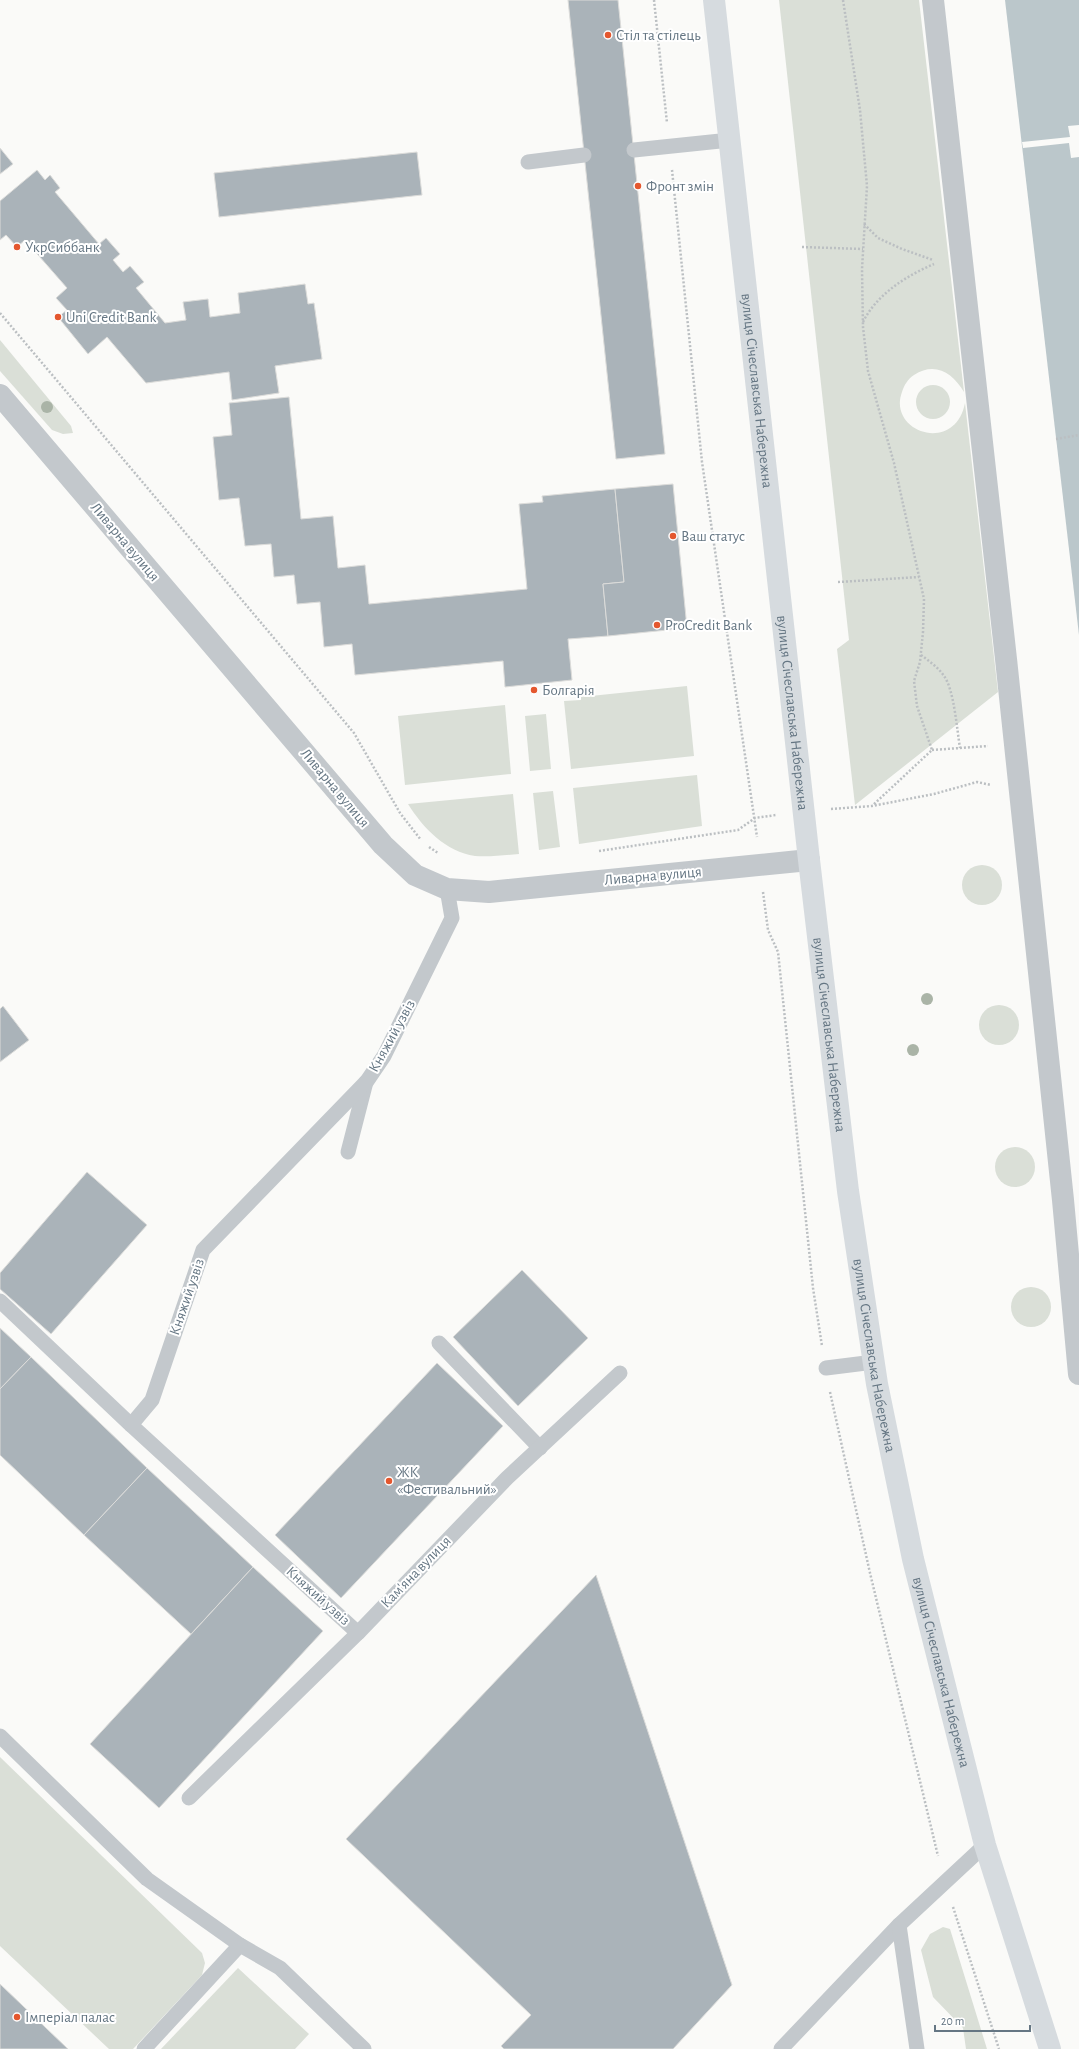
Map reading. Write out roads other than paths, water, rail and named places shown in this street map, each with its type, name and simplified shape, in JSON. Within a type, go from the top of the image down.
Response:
[{"type":"main road","name":"вулиця Січеславська Набережна","points":[[714,0],[809,860],[848,1191],[874,1362],[913,1559],[985,1845],[1050,2049]]},
{"type":"street","points":[[932,0],[1021,798],[1066,1224],[1079,1374]]},
{"type":"street","name":"Ливарна вулиця","points":[[0,395],[383,845],[415,875],[447,889],[489,892],[809,860]]},
{"type":"street","points":[[1066,1224],[1079,1245]]},
{"type":"lane","points":[[634,150],[730,140]]},
{"type":"lane","points":[[528,162],[584,155]]},
{"type":"lane","name":"Княжий узвіз","points":[[358,1633],[130,1425],[152,1400],[203,1250],[367,1081],[384,1056],[452,918],[447,889]]},
{"type":"lane","points":[[348,1152],[367,1081]]},
{"type":"lane","points":[[0,1301],[130,1425]]},
{"type":"lane","points":[[439,1342],[540,1448]]},
{"type":"lane","points":[[826,1368],[874,1362]]},
{"type":"lane","name":"Кам'яна вулиця","points":[[189,1798],[358,1633],[507,1478],[620,1373]]},
{"type":"lane","points":[[0,1736],[147,1879],[240,1945],[280,1968],[364,2049]]},
{"type":"lane","points":[[781,2049],[899,1925],[985,1845]]},
{"type":"lane","points":[[899,1925],[917,2049]]},
{"type":"lane","points":[[144,2049],[240,1945]]},
{"type":"place","name":"Стіл та стілець","points":[[608,35]]},
{"type":"place","name":"Фронт змін","points":[[638,186]]},
{"type":"place","name":"УкрСиббанк","points":[[17,247]]},
{"type":"place","name":"Uni Credit Bank","points":[[58,317]]},
{"type":"place","name":"Ваш статус","points":[[673,536]]},
{"type":"place","name":"ProCredit Bank","points":[[657,625]]},
{"type":"place","name":"Болгарія","points":[[534,690]]},
{"type":"place","name":"ЖК «Фестивальний»","points":[[389,1481]]},
{"type":"place","name":"Імперіал палас","points":[[17,2017]]}]
